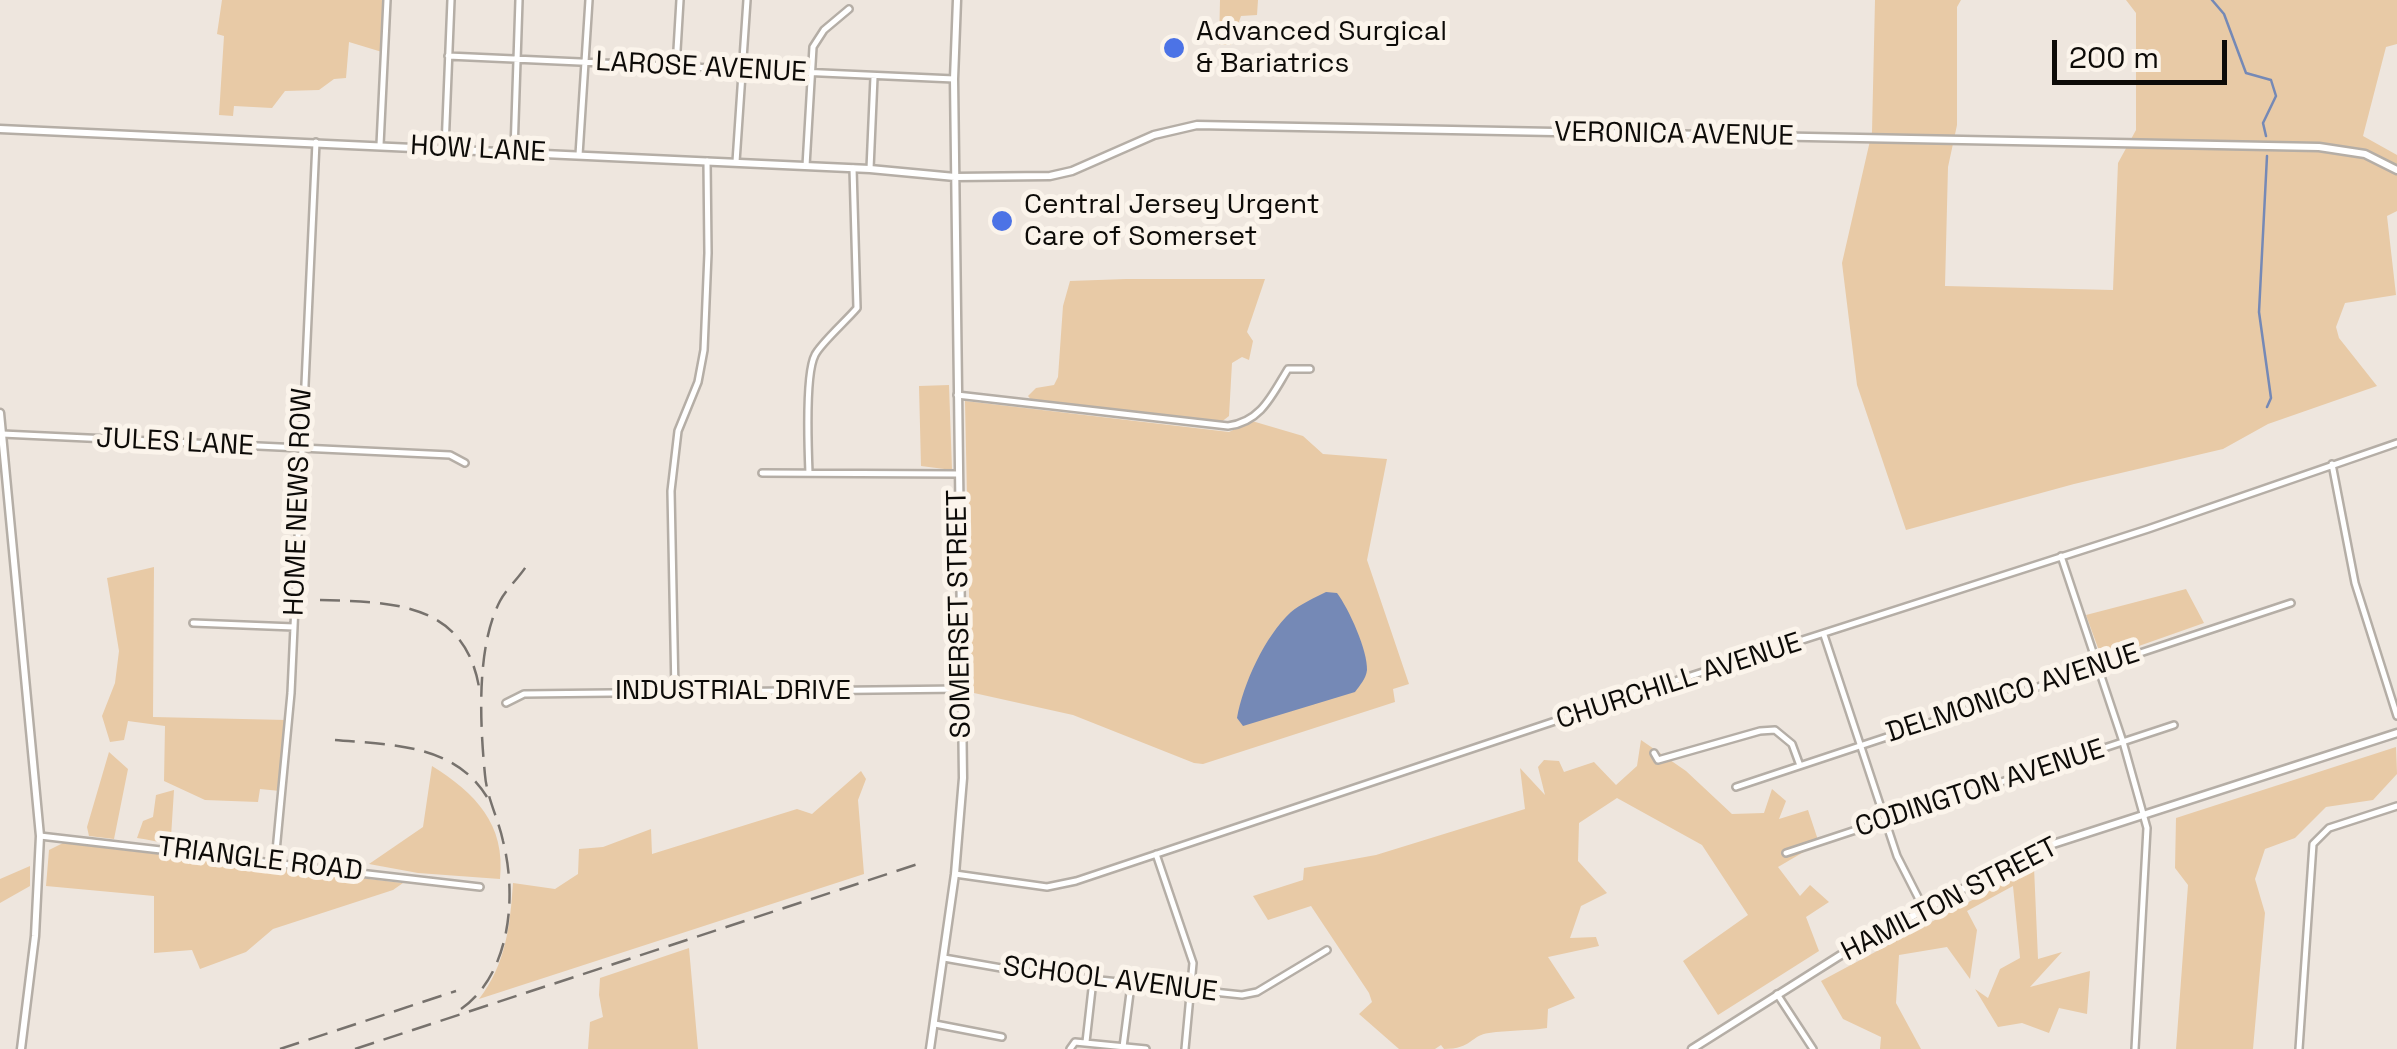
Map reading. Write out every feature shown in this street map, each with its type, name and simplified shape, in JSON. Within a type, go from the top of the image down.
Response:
[{"type":"main road","name":"SOMERSET STREET","points":[[930,1049],[955,874],[963,778],[954,80],[957,0]]},
{"type":"main road","name":"VERONICA AVENUE","points":[[956,177],[1061,174],[1154,135],[1197,125],[2319,147],[2364,154],[2397,170]]},
{"type":"main road","name":"HOW LANE","points":[[0,129],[736,162],[956,177]]},
{"type":"main road","points":[[0,413],[40,836],[35,936],[22,1049]]},
{"type":"main road","name":"HAMILTON STREET","points":[[1692,1049],[1924,908],[2050,845],[2397,733]]},
{"type":"street","points":[[380,145],[387,0]]},
{"type":"street","points":[[444,148],[451,0]]},
{"type":"street","points":[[514,152],[520,0]]},
{"type":"street","points":[[579,155],[588,0]]},
{"type":"street","points":[[676,66],[680,0]]},
{"type":"street","points":[[736,162],[747,0]]},
{"type":"street","points":[[806,166],[814,44],[849,9]]},
{"type":"street","name":"LAROSE AVENUE","points":[[448,56],[954,80]]},
{"type":"street","points":[[870,169],[874,76]]},
{"type":"street","name":"HOME NEWS ROW","points":[[275,862],[294,627],[316,142]]},
{"type":"street","points":[[675,692],[671,492],[678,431],[698,382],[705,338],[707,161]]},
{"type":"street","points":[[808,474],[808,372],[816,350],[833,337],[857,308],[853,168]]},
{"type":"street","points":[[957,395],[1228,426],[1261,412],[1288,369],[1310,369]]},
{"type":"street","name":"JULES LANE","points":[[2,434],[450,455],[465,463]]},
{"type":"street","name":"CHURCHILL AVENUE","points":[[955,874],[1060,886],[2148,529],[2397,443]]},
{"type":"street","points":[[2332,464],[2355,583],[2397,716]]},
{"type":"street","points":[[762,474],[958,474]]},
{"type":"street","points":[[2061,556],[2144,814],[2148,841],[2135,1049]]},
{"type":"street","name":"DELMONICO AVENUE","points":[[1736,787],[2291,603]]},
{"type":"street","points":[[192,623],[294,627]]},
{"type":"street","points":[[1824,634],[1903,870],[1924,908]]},
{"type":"street","name":"INDUSTRIAL DRIVE","points":[[506,702],[524,694],[962,689]]},
{"type":"street","name":"CODINGTON AVENUE","points":[[1786,853],[2174,724]]},
{"type":"street","points":[[1654,753],[1658,760],[1774,730],[1792,744],[1800,765]]},
{"type":"street","points":[[2299,1049],[2313,844],[2330,828],[2397,806]]},
{"type":"street","name":"TRIANGLE ROAD","points":[[40,836],[480,887]]},
{"type":"street","points":[[1156,854],[1194,972],[1185,1049]]},
{"type":"street","name":"SCHOOL AVENUE","points":[[941,958],[1242,996],[1257,992],[1327,950]]},
{"type":"street","points":[[1086,1043],[1093,980]]},
{"type":"street","points":[[1123,1047],[1131,984]]},
{"type":"street","points":[[1777,994],[1813,1049]]},
{"type":"street","points":[[935,1024],[1002,1038]]},
{"type":"street","points":[[1705,1040],[1710,1049]]},
{"type":"street","points":[[1070,1049],[1075,1042],[1146,1049]]},
{"type":"shaded area","points":[[222,0],[386,0],[382,52],[349,42],[346,78],[334,79],[319,90],[285,91],[272,108],[234,106],[233,116],[219,115],[224,36],[217,34]]},
{"type":"shaded area","points":[[1220,0],[1258,0],[1257,15],[1241,16],[1231,45],[1219,45]]},
{"type":"shaded area","points":[[1875,0],[1961,0],[1957,7],[1957,125],[1948,167],[1945,286],[2113,290],[2118,163],[2136,130],[2136,13],[2126,0],[2397,0],[2397,44],[2386,47],[2363,136],[2397,155],[2397,211],[2387,216],[2396,295],[2345,303],[2336,327],[2339,338],[2377,386],[2268,424],[2223,449],[1906,530],[1857,385],[1842,263],[1872,132]]},
{"type":"shaded area","points":[[1265,279],[1247,332],[1253,341],[1249,360],[1242,357],[1232,363],[1229,416],[1220,423],[1034,403],[1028,396],[1036,388],[1054,385],[1058,377],[1063,306],[1070,281]]},
{"type":"shaded area","points":[[949,385],[952,470],[921,466],[919,386]]},
{"type":"shaded area","points":[[965,401],[1229,432],[1252,421],[1303,436],[1323,454],[1387,459],[1367,560],[1409,684],[1393,689],[1395,702],[1203,764],[1073,715],[974,693]]},
{"type":"shaded area","points":[[154,567],[153,717],[287,720],[280,791],[260,789],[258,802],[205,800],[164,781],[165,726],[128,721],[124,740],[110,742],[102,716],[115,683],[119,651],[107,578]]},
{"type":"shaded area","points":[[2186,589],[2204,623],[2102,659],[2086,615]]},
{"type":"shaded area","points":[[1641,740],[1686,771],[1732,814],[1764,813],[1772,789],[1786,801],[1779,819],[1808,810],[1819,843],[1778,867],[1800,896],[1810,885],[1829,902],[1806,917],[1819,951],[1718,1015],[1683,961],[1748,915],[1702,845],[1617,798],[1579,823],[1578,861],[1607,893],[1581,906],[1570,938],[1596,937],[1599,946],[1548,957],[1575,998],[1548,1009],[1547,1028],[1483,1034],[1453,1048],[1444,1049],[1441,1045],[1435,1049],[1399,1049],[1359,1014],[1372,1002],[1369,993],[1311,906],[1268,920],[1253,896],[1303,880],[1304,868],[1376,855],[1525,809],[1520,768],[1545,795],[1538,767],[1544,760],[1559,761],[1564,772],[1594,762],[1616,785],[1637,766]]},
{"type":"shaded area","points":[[2396,747],[2397,774],[2373,800],[2326,807],[2295,838],[2265,849],[2255,879],[2265,913],[2253,1049],[2176,1049],[2188,885],[2175,868],[2176,818]]},
{"type":"shaded area","points":[[109,752],[128,769],[114,839],[89,836],[87,827]]},
{"type":"shaded area","points":[[432,766],[462,787],[484,812],[498,842],[500,879],[418,873],[369,864],[423,827]]},
{"type":"shaded area","points":[[861,771],[866,779],[858,800],[864,874],[479,999],[501,958],[513,883],[555,889],[578,874],[579,849],[603,847],[651,829],[652,854],[797,809],[812,814]]},
{"type":"shaded area","points":[[174,790],[171,837],[197,839],[197,848],[137,838],[143,821],[153,817],[156,795]]},
{"type":"shaded area","points":[[63,843],[403,883],[393,890],[273,929],[246,952],[200,969],[192,950],[154,953],[154,896],[46,886],[49,850]]},
{"type":"shaded area","points":[[30,866],[30,886],[0,903],[0,879]]},
{"type":"shaded area","points":[[2034,867],[2038,959],[2062,952],[2030,987],[2090,971],[2087,1014],[2059,1008],[2049,1033],[2022,1023],[1998,1027],[1975,989],[1988,998],[2000,969],[2020,958],[2013,886],[1967,911],[1977,930],[1970,979],[1947,947],[1899,955],[1896,1003],[1921,1049],[1880,1049],[1881,1037],[1843,1019],[1821,981]]},
{"type":"shaded area","points":[[689,948],[698,1049],[588,1049],[590,1022],[603,1017],[600,978]]},
{"type":"water","points":[[1326,592],[1337,593],[1357,630],[1366,662],[1362,682],[1355,692],[1243,726],[1237,718],[1240,705],[1264,647],[1291,612]]},
{"type":"waterway","points":[[2212,0],[2224,14],[2246,73],[2271,80],[2276,96],[2263,123],[2266,136]]},
{"type":"waterway","points":[[2267,156],[2259,312],[2271,398],[2267,407]]},
{"type":"railway","points":[[461,1009],[491,976],[506,932],[507,862],[486,783],[483,663],[492,620],[503,596],[527,565]]},
{"type":"railway","points":[[320,600],[397,606],[440,622],[458,637],[471,659],[479,687]]},
{"type":"railway","points":[[335,740],[399,746],[439,757],[473,779],[487,797]]},
{"type":"railway","points":[[355,1049],[921,863]]},
{"type":"railway","points":[[280,1049],[456,991]]},
{"type":"place","name":"Advanced Surgical & Bariatrics","points":[[1174,48]]},
{"type":"place","name":"Central Jersey Urgent Care of Somerset","points":[[1002,221]]}]
